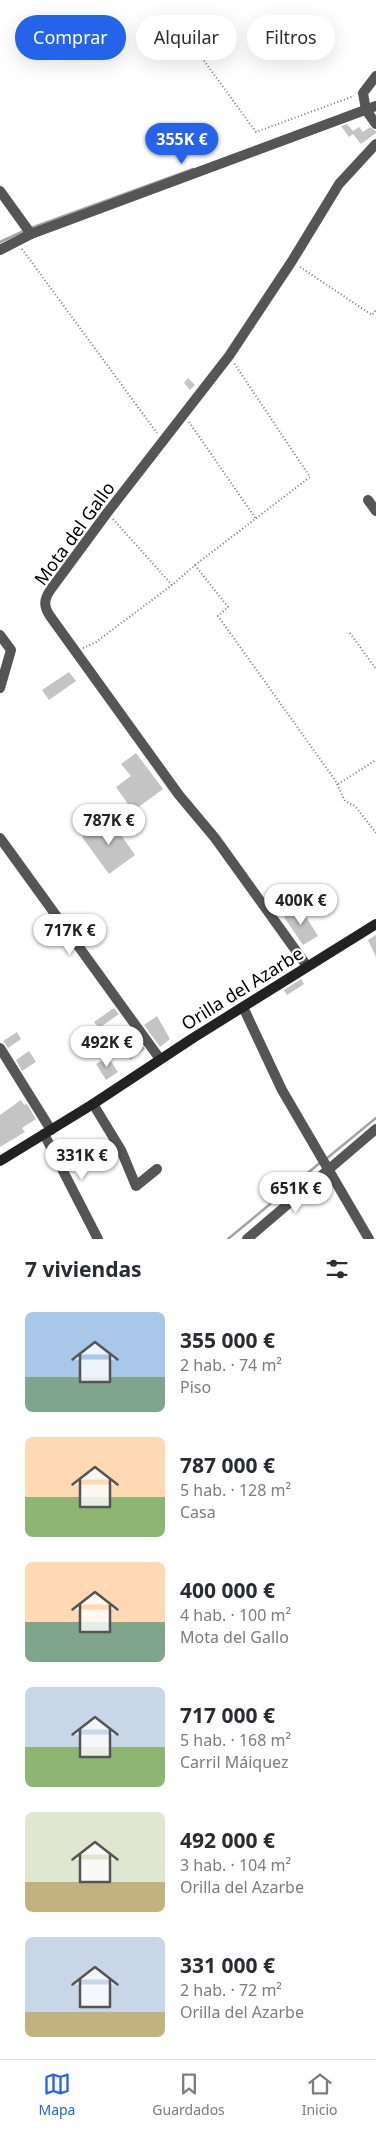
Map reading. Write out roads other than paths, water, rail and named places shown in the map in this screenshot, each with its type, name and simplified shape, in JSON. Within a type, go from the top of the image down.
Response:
[{"type":"main road","name":"Orilla del Azarbe","points":[[0,1161],[376,924]]},
{"type":"street","points":[[364,102],[376,76]]},
{"type":"street","points":[[364,102],[376,124]]},
{"type":"street","points":[[0,250],[17,241],[29,231],[364,102],[376,106]]},
{"type":"street","name":"Mota del Gallo","points":[[307,966],[214,838],[179,796],[46,610],[46,597],[107,513],[229,356],[292,262],[339,184],[376,144]]},
{"type":"street","points":[[0,191],[29,231]]},
{"type":"street","points":[[368,500],[376,511]]},
{"type":"street","points":[[0,635],[11,650],[0,688]]},
{"type":"street","points":[[0,838],[160,1059]]},
{"type":"street","points":[[243,1007],[282,1090],[369,1239]]},
{"type":"street","points":[[0,1048],[47,1132],[98,1239]]},
{"type":"street","points":[[93,1104],[121,1150],[136,1186],[157,1169]]},
{"type":"street","points":[[247,1239],[376,1129]]},
{"type":"waterway","points":[[31,228],[193,169]]},
{"type":"waterway","points":[[0,242],[26,230]]},
{"type":"waterway","points":[[326,1159],[376,1118]]},
{"type":"waterway","points":[[228,1239],[321,1162]]}]
